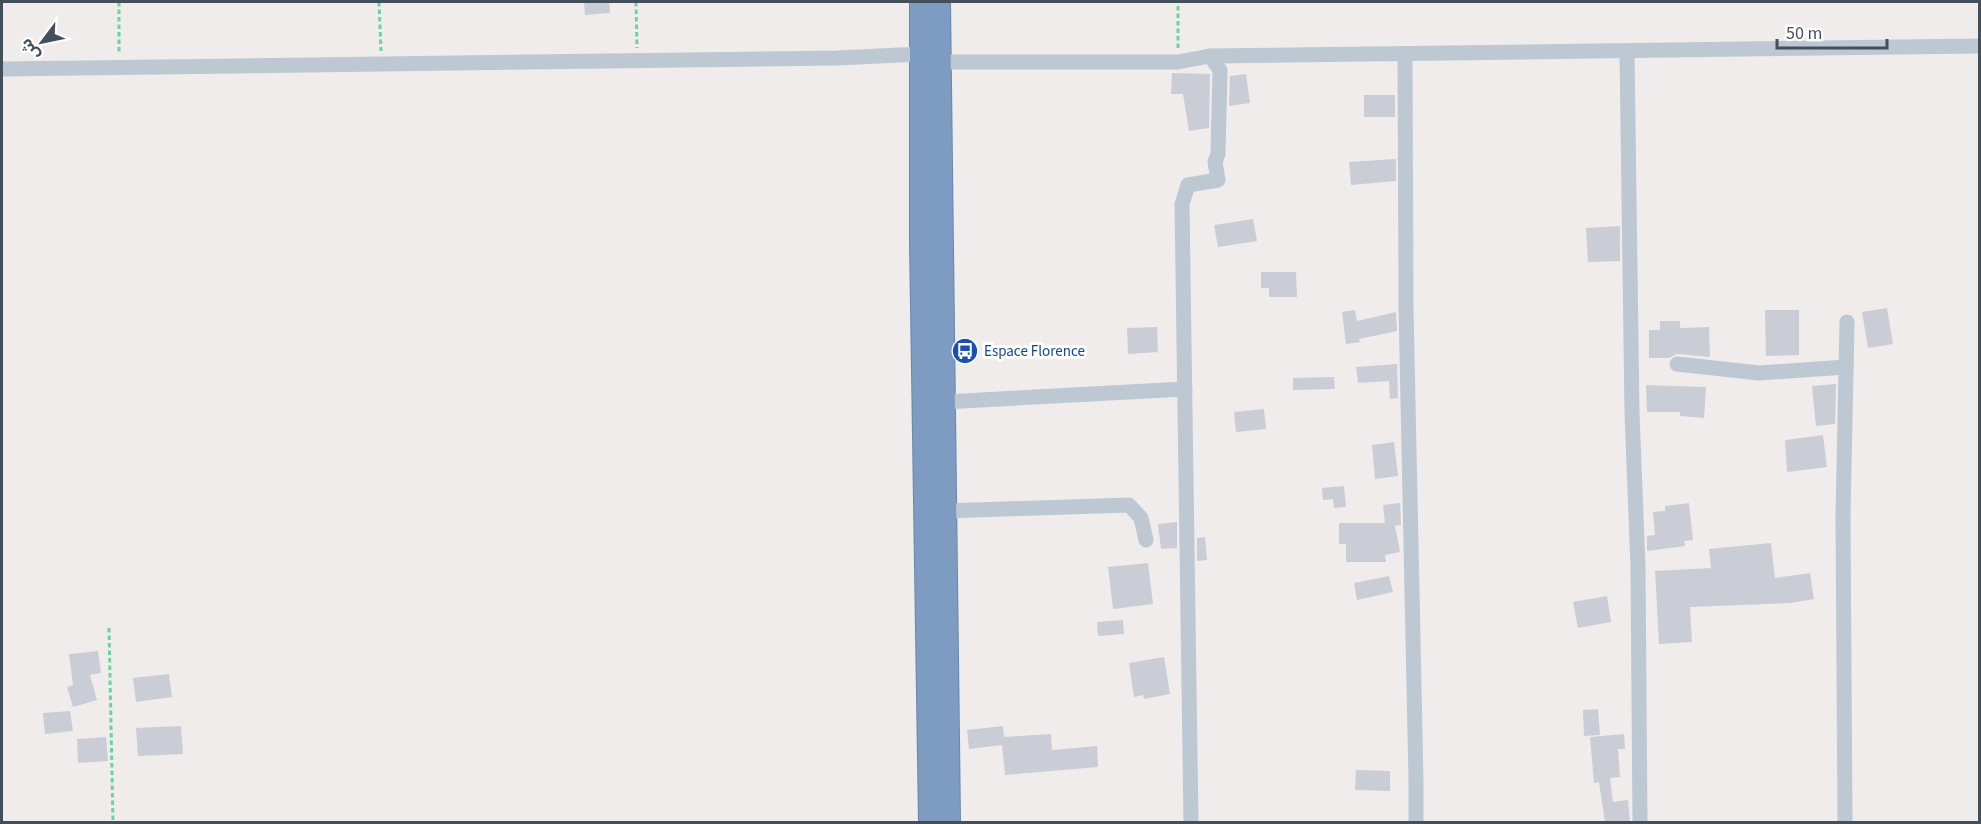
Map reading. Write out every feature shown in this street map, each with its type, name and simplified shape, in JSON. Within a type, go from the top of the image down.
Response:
[{"type":"highway","points":[[921,2],[930,58],[943,402],[949,822]]},
{"type":"highway","points":[[930,822],[921,241],[930,58],[939,2]]},
{"type":"street","points":[[2,69],[837,58],[1178,62],[1210,56],[1980,46]]},
{"type":"street","points":[[1627,52],[1632,413],[1638,567],[1640,822]]},
{"type":"street","points":[[1405,54],[1406,307],[1416,822]]},
{"type":"street","points":[[1191,822],[1182,204],[1188,186],[1218,180],[1215,162],[1218,154],[1220,70],[1210,56]]},
{"type":"street","points":[[1845,822],[1843,516],[1847,322]]},
{"type":"street","points":[[1677,364],[1759,373],[1846,367]]},
{"type":"street","points":[[943,402],[1185,389]]},
{"type":"street","points":[[944,511],[1129,505],[1141,518],[1146,540]]},
{"type":"path","points":[[119,2],[119,67]]},
{"type":"path","points":[[379,2],[381,64]]},
{"type":"path","points":[[636,2],[637,61]]},
{"type":"path","points":[[1178,2],[1178,62]]},
{"type":"path","points":[[109,628],[113,822]]},
{"type":"building","points":[[584,2],[609,2],[610,13],[585,15]]},
{"type":"building","points":[[1172,73],[1210,74],[1209,128],[1189,131],[1183,94],[1171,94]]},
{"type":"building","points":[[1246,74],[1250,103],[1229,106],[1230,76]]},
{"type":"building","points":[[1364,95],[1395,95],[1395,117],[1364,117]]},
{"type":"building","points":[[1396,159],[1396,181],[1351,185],[1349,162]]},
{"type":"building","points":[[1253,219],[1257,241],[1218,247],[1214,225]]},
{"type":"building","points":[[1620,226],[1620,261],[1588,262],[1586,228]]},
{"type":"building","points":[[1261,272],[1296,272],[1297,297],[1269,297],[1269,288],[1261,288]]},
{"type":"building","points":[[1887,308],[1893,344],[1868,348],[1862,312]]},
{"type":"building","points":[[1355,310],[1357,321],[1396,312],[1397,331],[1346,344],[1342,312]]},
{"type":"building","points":[[1765,310],[1799,310],[1799,355],[1766,356]]},
{"type":"building","points":[[1660,321],[1680,321],[1680,328],[1709,327],[1710,357],[1677,354],[1669,358],[1649,358],[1649,330],[1660,330]]},
{"type":"building","points":[[1157,327],[1158,352],[1128,354],[1127,328]]},
{"type":"building","points":[[1397,364],[1398,398],[1390,399],[1389,381],[1358,383],[1356,367]]},
{"type":"building","points":[[1334,377],[1335,389],[1293,390],[1293,378]]},
{"type":"building","points":[[1836,384],[1835,424],[1816,426],[1812,386]]},
{"type":"building","points":[[1646,385],[1706,387],[1704,418],[1680,416],[1680,412],[1647,412]]},
{"type":"building","points":[[1264,409],[1266,429],[1236,432],[1234,412]]},
{"type":"building","points":[[1823,435],[1827,467],[1787,472],[1785,440]]},
{"type":"building","points":[[1394,442],[1398,476],[1375,479],[1372,445]]},
{"type":"building","points":[[1344,486],[1346,507],[1334,508],[1333,499],[1323,500],[1322,488]]},
{"type":"building","points":[[1400,503],[1401,525],[1395,526],[1400,552],[1385,555],[1386,562],[1346,562],[1346,544],[1339,544],[1339,523],[1385,523],[1383,505]]},
{"type":"building","points":[[1689,503],[1693,540],[1684,541],[1685,546],[1647,551],[1647,536],[1655,535],[1653,512],[1665,511],[1665,506]]},
{"type":"building","points":[[1177,522],[1177,548],[1161,549],[1158,524]]},
{"type":"building","points":[[1205,537],[1207,560],[1197,561],[1197,538]]},
{"type":"building","points":[[1771,543],[1775,578],[1810,573],[1814,599],[1791,603],[1690,607],[1692,642],[1659,644],[1655,571],[1711,568],[1709,549]]},
{"type":"building","points":[[1148,563],[1153,604],[1113,609],[1108,567]]},
{"type":"building","points":[[1389,576],[1393,592],[1357,600],[1354,583]]},
{"type":"building","points":[[1607,596],[1611,622],[1578,628],[1573,602]]},
{"type":"building","points":[[1123,620],[1124,634],[1098,636],[1097,622]]},
{"type":"building","points":[[98,651],[101,673],[90,675],[97,700],[73,707],[67,687],[73,685],[69,654]]},
{"type":"building","points":[[1164,657],[1170,694],[1144,699],[1143,695],[1134,697],[1129,663]]},
{"type":"building","points":[[169,674],[172,697],[136,702],[133,678]]},
{"type":"building","points":[[1598,709],[1600,735],[1584,736],[1583,710]]},
{"type":"building","points":[[70,711],[73,731],[45,734],[43,713]]},
{"type":"building","points":[[181,726],[183,754],[138,756],[136,728]]},
{"type":"building","points":[[1003,726],[1004,737],[1051,734],[1052,750],[1097,746],[1098,767],[1005,775],[1002,745],[969,749],[967,730]]},
{"type":"building","points":[[1624,734],[1625,749],[1618,749],[1620,777],[1610,778],[1613,802],[1628,800],[1630,822],[1605,822],[1599,782],[1594,783],[1590,737]]},
{"type":"building","points":[[106,737],[108,761],[78,763],[77,739]]},
{"type":"building","points":[[1356,770],[1390,771],[1390,791],[1355,790]]},
{"type":"place","name":"Espace Florence","points":[[965,351]]}]
